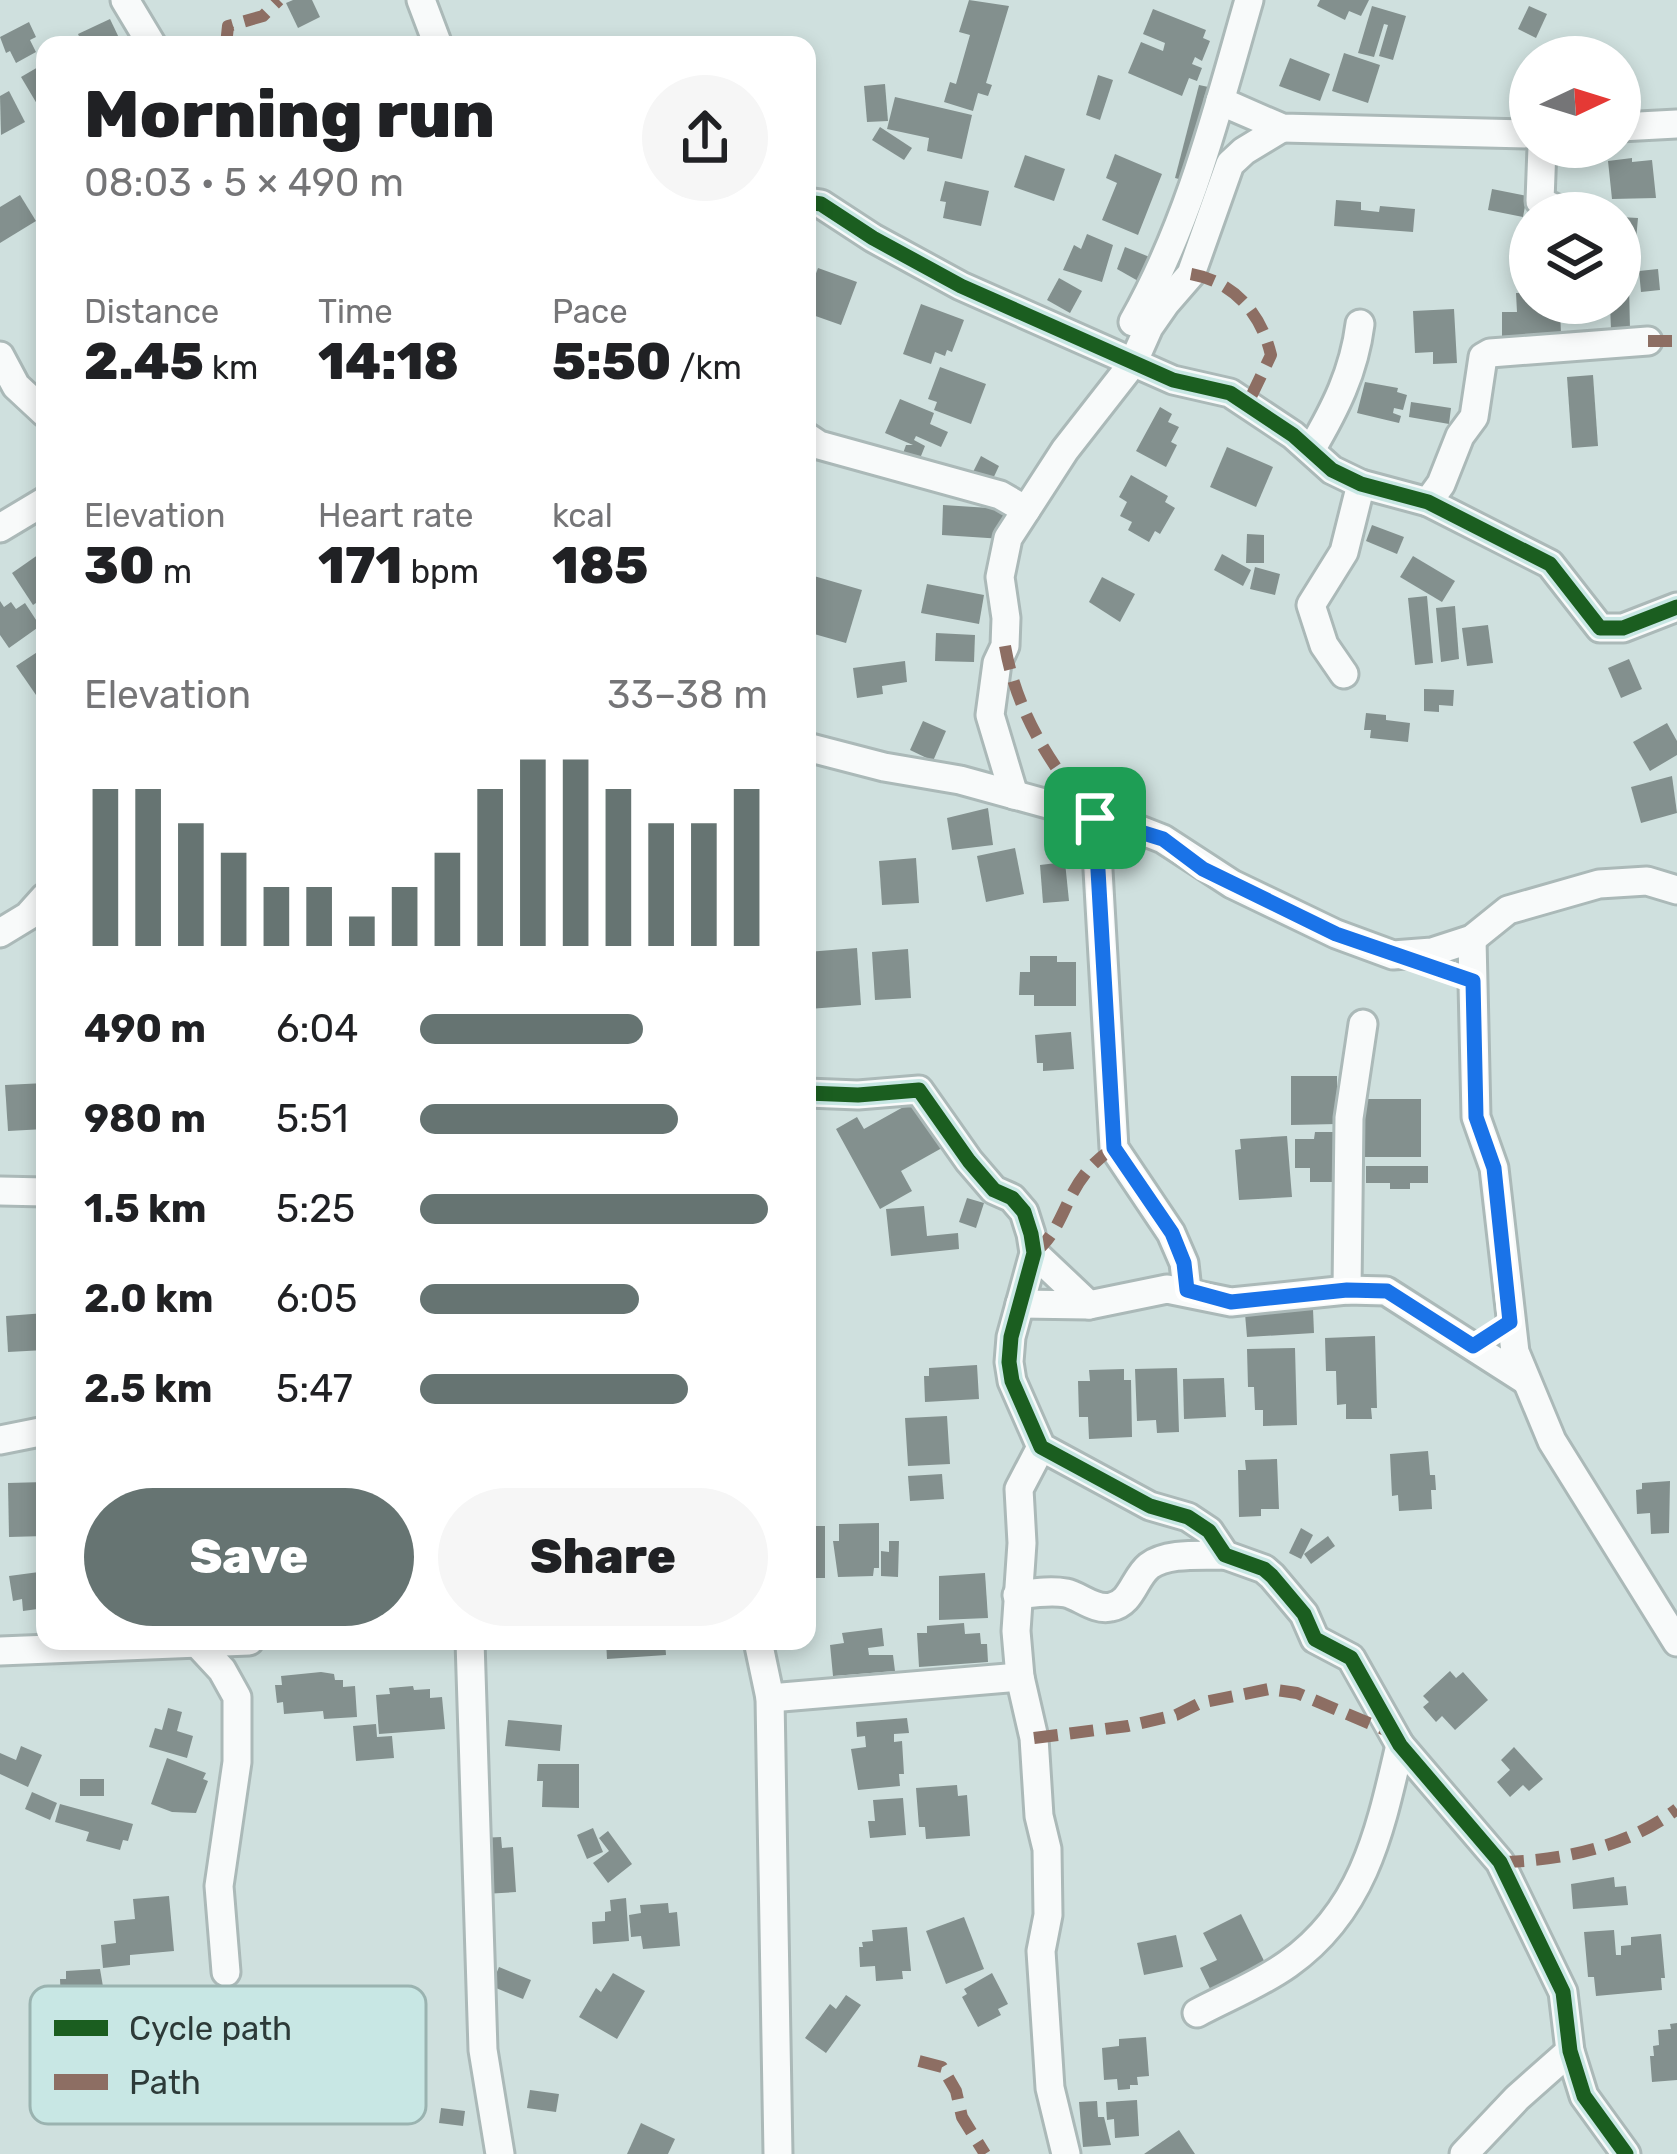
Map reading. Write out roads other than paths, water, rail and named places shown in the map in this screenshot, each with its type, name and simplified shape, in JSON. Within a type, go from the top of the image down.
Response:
[{"type":"street","points":[[125,0],[147,36]]},
{"type":"street","points":[[421,0],[435,36]]},
{"type":"street","points":[[1124,359],[1201,171],[1249,0]]},
{"type":"street","points":[[1220,101],[1282,128],[1509,133]]},
{"type":"street","points":[[1641,127],[1677,124]]},
{"type":"street","points":[[1015,795],[990,715],[997,663],[1005,646],[1000,577],[1008,538],[1124,359],[1191,274],[1230,164],[1282,128]]},
{"type":"street","points":[[816,202],[961,286],[1173,380],[1230,393],[1332,470],[1361,484],[1427,502],[1550,564],[1600,628],[1623,628],[1677,607]]},
{"type":"street","points":[[1311,450],[1335,410],[1355,361],[1360,324]]},
{"type":"street","points":[[1427,502],[1474,417],[1483,357],[1648,340]]},
{"type":"street","points":[[0,356],[16,386],[36,404]]},
{"type":"street","points":[[816,443],[1000,496],[1026,510]]},
{"type":"street","points":[[1344,674],[1324,645],[1311,605],[1344,552],[1361,484]]},
{"type":"street","points":[[0,528],[36,506]]},
{"type":"street","points":[[816,749],[1015,795],[1163,839],[1203,869],[1336,934],[1473,981]]},
{"type":"street","points":[[1095,818],[1114,1148],[1172,1233],[1184,1263],[1187,1290]]},
{"type":"street","points":[[1406,956],[1472,939],[1508,910],[1599,884],[1647,881],[1677,890]]},
{"type":"street","points":[[0,933],[36,915]]},
{"type":"street","points":[[1472,939],[1476,1117],[1494,1168],[1510,1322],[1525,1380],[1552,1441],[1677,1642]]},
{"type":"street","points":[[1347,1290],[1349,1118],[1364,1024]]},
{"type":"street","points":[[816,1093],[919,1090],[969,1161],[994,1190],[1012,1198],[1024,1212],[1034,1253],[1009,1362],[1012,1381],[1041,1447],[1150,1506],[1188,1517],[1209,1531],[1225,1555]]},
{"type":"street","points":[[0,1191],[36,1192]]},
{"type":"street","points":[[1034,1253],[1089,1305]]},
{"type":"street","points":[[1020,1304],[1089,1305],[1167,1288],[1231,1302],[1347,1290],[1387,1291],[1525,1380]]},
{"type":"street","points":[[1473,1346],[1510,1322]]},
{"type":"street","points":[[0,1440],[36,1433]]},
{"type":"street","points":[[1041,1447],[1019,1489],[1019,1677],[1034,1738],[1048,1864],[1048,1915],[1040,1952],[1050,2088],[1066,2154]]},
{"type":"street","points":[[1017,1595],[1070,1593],[1103,1608],[1113,1607],[1126,1600],[1139,1576],[1153,1563],[1173,1557],[1225,1555],[1264,1569],[1294,1598],[1315,1639],[1352,1658],[1400,1745],[1500,1862],[1563,1992],[1570,2051],[1584,2096],[1626,2154]]},
{"type":"street","points":[[0,1651],[36,1649]]},
{"type":"street","points":[[203,1650],[237,1697]]},
{"type":"street","points":[[226,1972],[219,1886],[237,1762],[237,1697],[257,1650]]},
{"type":"street","points":[[470,1650],[483,2050],[500,2154]]},
{"type":"street","points":[[760,1650],[770,1698],[778,2154]]},
{"type":"street","points":[[770,1698],[1019,1677]]},
{"type":"street","points":[[1197,2013],[1286,1966],[1325,1929],[1364,1874],[1400,1745]]},
{"type":"street","points":[[1390,1788],[1423,1775]]},
{"type":"street","points":[[1464,2154],[1516,2098],[1570,2051]]}]
